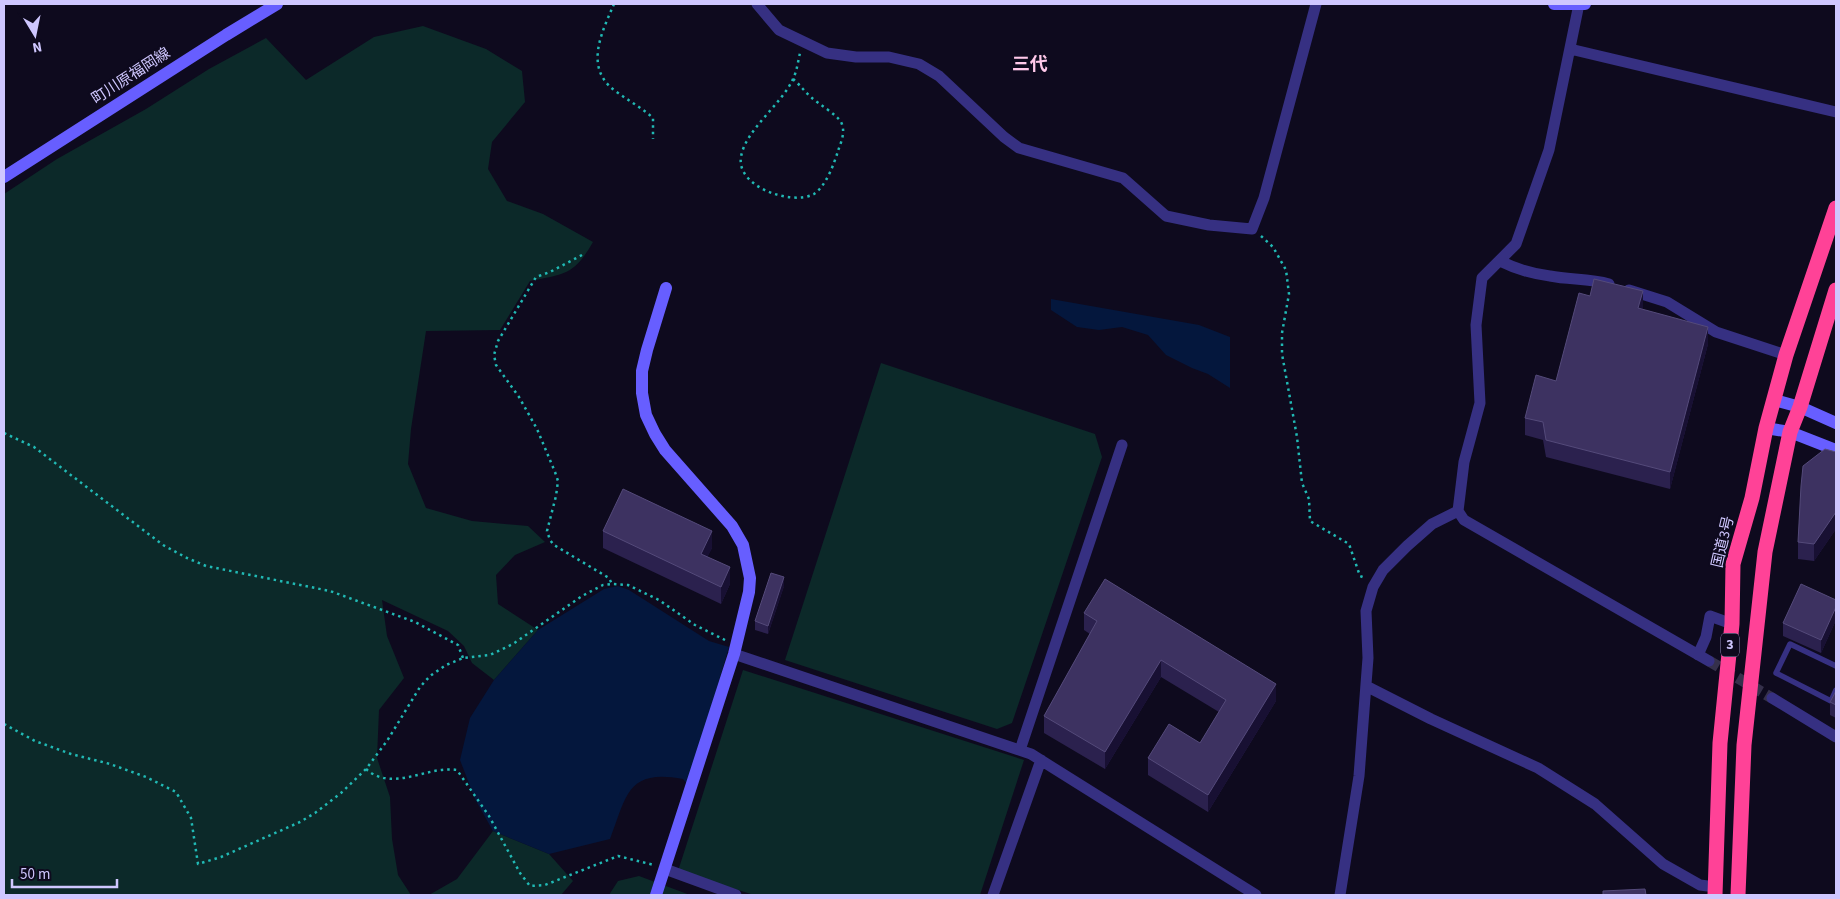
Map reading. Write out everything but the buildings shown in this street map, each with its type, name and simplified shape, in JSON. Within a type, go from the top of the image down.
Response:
[{"type":"highway","name":"国道3号","points":[[1715,891],[1720,742],[1732,624],[1732,564],[1752,498],[1766,428],[1786,355],[1836,208]]},
{"type":"highway","name":"3","points":[[1738,895],[1744,745],[1765,552],[1790,432],[1800,407],[1836,290]]},
{"type":"street","name":"町川原福岡線","points":[[4,177],[277,4]]},
{"type":"street","points":[[757,4],[779,30],[827,53],[856,58],[889,57],[919,64],[939,76],[1004,137],[1019,148],[1123,178],[1166,216],[1209,225],[1252,229],[1264,198],[1316,4]]},
{"type":"street","points":[[1554,4],[1585,4]]},
{"type":"street","points":[[1578,4],[1548,150],[1516,244],[1482,278],[1476,325],[1480,403],[1464,462],[1458,511],[1464,520],[1709,661]]},
{"type":"street","points":[[1570,49],[1836,112]]},
{"type":"street","points":[[1500,261],[1516,269],[1551,277],[1597,280],[1667,302],[1716,332],[1786,355]]},
{"type":"street","points":[[656,895],[736,648],[749,592],[750,578],[743,546],[732,526],[665,450],[646,414],[642,393],[642,371],[666,288]]},
{"type":"street","points":[[1774,400],[1800,407],[1836,423]]},
{"type":"street","points":[[1766,428],[1790,432],[1836,450]]},
{"type":"street","points":[[1020,750],[1122,444]]},
{"type":"street","points":[[1340,895],[1359,776],[1368,658],[1366,611],[1375,583],[1383,570],[1406,546],[1432,524],[1458,511]]},
{"type":"street","points":[[1698,655],[1706,637],[1710,616],[1732,624]]},
{"type":"street","points":[[736,648],[1031,754],[1256,895]]},
{"type":"street","points":[[1366,686],[1431,719],[1538,768],[1595,804],[1663,864],[1700,885],[1715,891]]},
{"type":"street","points":[[1772,698],[1836,737]]},
{"type":"street","points":[[993,895],[1041,760]]},
{"type":"street","points":[[665,869],[736,895]]},
{"type":"lane","points":[[1836,666],[1790,644],[1776,674],[1831,701],[1836,690]]},
{"type":"path","points":[[614,4],[602,34],[597,55],[600,75],[612,89],[653,118],[652,139]]},
{"type":"path","points":[[793,79],[810,97],[841,121],[844,134],[835,162],[823,184],[814,194],[788,198],[757,187],[743,173],[741,158],[748,139],[793,79],[803,42]]},
{"type":"path","points":[[1252,229],[1273,247],[1286,270],[1289,294],[1282,333],[1282,354],[1297,436],[1302,483],[1310,499],[1310,521],[1349,544],[1360,576],[1375,583]]},
{"type":"path","points":[[582,255],[550,272],[536,277],[498,341],[494,355],[496,365],[520,397],[537,429],[558,481],[556,496],[546,531],[550,540],[554,545],[609,578],[612,584]]},
{"type":"path","points":[[4,433],[34,447],[163,545],[187,558],[206,566],[330,591],[384,610],[415,622],[458,644],[463,658]]},
{"type":"path","points":[[4,724],[35,741],[146,777],[176,792],[191,818],[198,864],[221,857],[300,822],[341,793],[366,769],[396,727],[420,687],[430,676],[446,665],[463,658],[490,655],[512,644],[582,596],[603,585],[628,585],[659,600],[695,625],[736,648]]},
{"type":"path","points":[[366,769],[374,776],[390,780],[446,768],[457,770],[489,816],[520,873],[530,886],[544,885],[618,856],[665,869]]},
{"type":"green space","points":[[423,26],[486,49],[522,71],[525,102],[492,142],[488,169],[507,201],[543,214],[593,242],[580,261],[568,271],[552,277],[530,281],[500,330],[426,331],[411,429],[408,464],[426,508],[472,521],[528,526],[545,542],[515,555],[496,575],[498,604],[538,630],[494,680],[472,663],[464,646],[448,631],[382,600],[387,636],[404,678],[379,710],[377,758],[390,797],[392,839],[398,875],[411,895],[4,895],[4,194],[57,159],[146,109],[209,69],[266,38],[306,80],[374,37]]},
{"type":"green space","points":[[881,363],[1095,434],[1102,457],[1012,723],[997,729],[785,660]]},
{"type":"green space","points":[[743,670],[1024,760],[980,895],[754,895],[678,871]]},
{"type":"green space","points":[[493,831],[549,854],[573,881],[561,895],[429,895],[457,879]]},
{"type":"green space","points":[[639,876],[690,895],[609,895],[618,881]]},
{"type":"water","points":[[1051,299],[1199,325],[1230,337],[1230,388],[1208,374],[1166,355],[1148,335],[1122,327],[1099,330],[1077,327],[1051,310]]},
{"type":"water","points":[[618,586],[629,590],[709,641],[729,647],[688,785],[683,779],[664,777],[650,778],[640,782],[626,798],[610,839],[549,854],[493,831],[475,799],[460,760],[470,718],[494,680],[538,630],[604,589]]},
{"type":"tunnel","points":[[1709,661],[1772,698]]},
{"type":"district","name":"三代","points":[[1030,64]]}]
